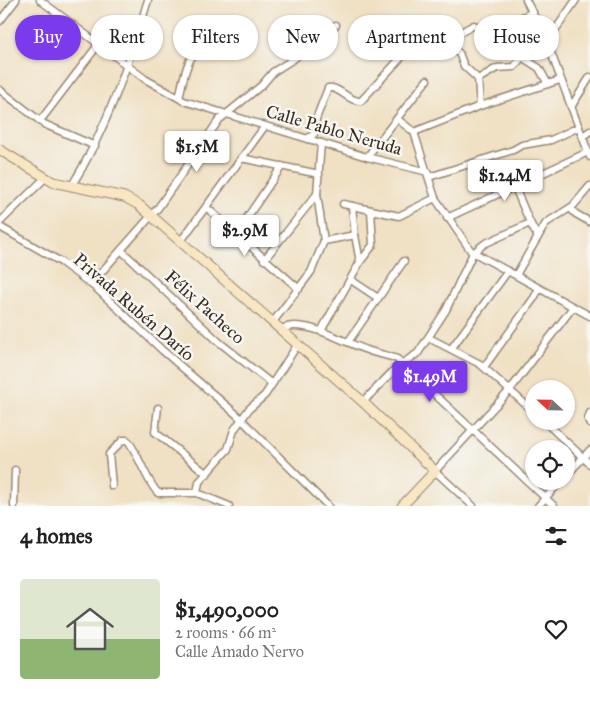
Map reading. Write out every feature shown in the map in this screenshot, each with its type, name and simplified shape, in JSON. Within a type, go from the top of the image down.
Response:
[{"type":"street","points":[[0,21],[16,0]]},
{"type":"street","name":"Calle Pablo Neruda","points":[[40,0],[91,40]]},
{"type":"street","points":[[526,0],[534,15]]},
{"type":"street","points":[[559,25],[576,0]]},
{"type":"street","points":[[71,186],[95,146],[127,66],[146,1]]},
{"type":"street","points":[[527,15],[533,12]]},
{"type":"street","points":[[40,121],[91,54]]},
{"type":"street","name":"Calle Pablo Neruda","points":[[119,60],[145,79],[200,108],[428,174]]},
{"type":"street","points":[[179,98],[188,66],[192,60]]},
{"type":"street","points":[[91,284],[175,186],[214,126],[262,85],[273,72],[292,60]]},
{"type":"street","points":[[307,138],[314,134],[316,119],[328,88],[332,87],[350,98],[361,101],[398,60]]},
{"type":"street","points":[[461,60],[464,66],[478,78],[480,106]]},
{"type":"street","points":[[478,78],[497,68],[514,67],[520,60]]},
{"type":"street","points":[[527,60],[539,68],[548,84]]},
{"type":"street","points":[[447,218],[514,186],[589,155],[553,60]]},
{"type":"street","points":[[570,107],[590,77]]},
{"type":"street","points":[[368,157],[427,80]]},
{"type":"street","points":[[414,132],[480,106],[560,80]]},
{"type":"street","points":[[0,90],[40,121],[61,134],[95,146]]},
{"type":"street","points":[[398,119],[414,132],[435,198],[473,253],[590,316]]},
{"type":"street","points":[[181,241],[265,126]]},
{"type":"street","points":[[428,174],[513,150],[522,145],[551,140],[578,128]]},
{"type":"street","points":[[583,136],[590,131]]},
{"type":"street","points":[[274,322],[310,272],[324,242],[317,194],[321,143]]},
{"type":"street","points":[[0,150],[44,179],[124,197],[152,215],[363,402],[473,506]]},
{"type":"street","points":[[241,158],[319,174]]},
{"type":"street","points":[[236,234],[282,166]]},
{"type":"street","points":[[0,222],[44,179]]},
{"type":"street","points":[[514,186],[529,215],[530,223],[538,236]]},
{"type":"street","points":[[516,275],[546,223],[570,208],[590,186]]},
{"type":"street","points":[[264,260],[317,194]]},
{"type":"street","points":[[343,204],[404,216],[435,198]]},
{"type":"street","points":[[352,206],[360,262]]},
{"type":"street","points":[[206,207],[299,289]]},
{"type":"street","points":[[570,208],[590,222]]},
{"type":"street","points":[[321,331],[360,262],[374,245],[371,210]]},
{"type":"street","points":[[363,402],[402,364],[416,356],[446,310],[473,253],[484,244],[530,223]]},
{"type":"street","name":"Privada Rubén Darío","points":[[0,227],[61,262],[91,284],[241,420],[328,506]]},
{"type":"street","points":[[324,242],[355,235]]},
{"type":"street","name":"Félix Pacheco","points":[[120,250],[219,342],[272,384]]},
{"type":"street","points":[[348,342],[404,261]]},
{"type":"street","points":[[452,349],[508,271]]},
{"type":"street","points":[[351,280],[378,298]]},
{"type":"street","points":[[484,367],[534,298],[538,289]]},
{"type":"street","points":[[402,506],[510,390],[572,307]]},
{"type":"street","points":[[282,329],[293,325],[321,331],[395,358],[554,506]]},
{"type":"street","points":[[429,338],[484,367],[525,404]]},
{"type":"street","points":[[197,493],[198,485],[228,449],[234,431],[241,420],[249,409],[263,397],[298,344]]},
{"type":"street","points":[[158,408],[156,432],[207,474]]},
{"type":"street","points":[[590,413],[588,419],[590,424]]},
{"type":"street","points":[[553,430],[590,464]]},
{"type":"street","points":[[112,486],[109,454],[125,440],[130,442],[142,468],[157,492],[197,493],[229,506]]},
{"type":"street","points":[[575,466],[590,450]]},
{"type":"street","points":[[14,506],[15,470]]},
{"type":"street","points":[[538,506],[553,490]]}]
